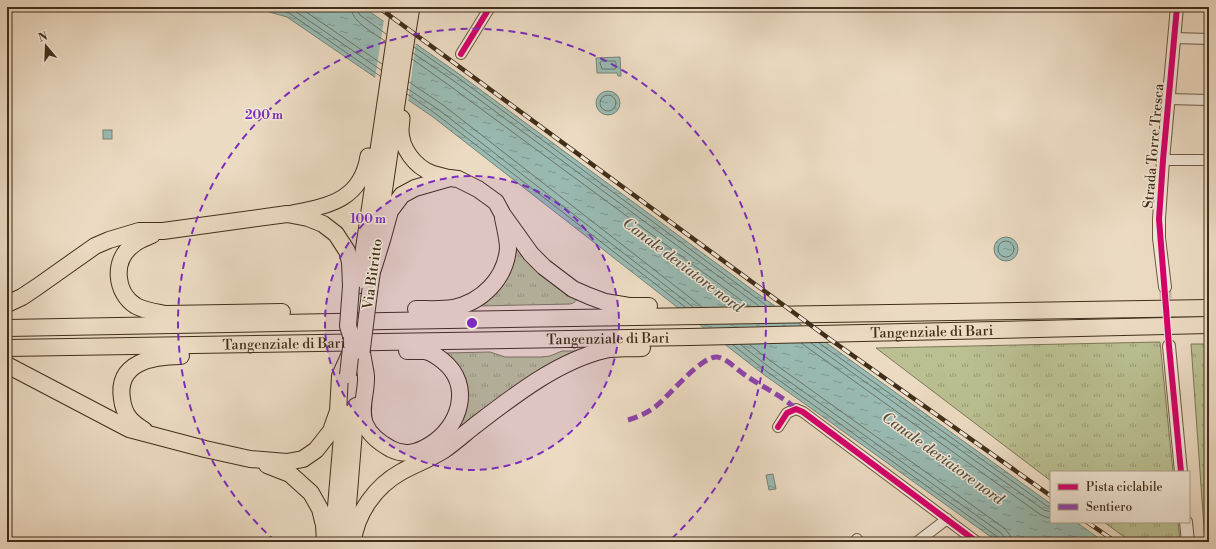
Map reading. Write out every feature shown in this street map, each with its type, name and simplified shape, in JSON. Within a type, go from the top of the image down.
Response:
[{"type":"highway","points":[[373,269],[390,211],[402,195],[415,188],[450,178],[458,179],[478,188],[496,202],[503,215],[531,254],[544,267],[573,289],[605,302],[672,311]]},
{"type":"highway","points":[[7,304],[22,297],[95,246],[109,240],[140,231],[163,231],[287,214],[308,218],[323,224],[336,234],[347,251],[360,287],[348,326],[358,346],[366,376],[363,411],[365,423],[371,434],[380,443],[394,450],[410,454],[439,440],[456,418],[460,406],[456,376],[450,366],[437,356],[426,351],[388,351],[358,346]]},
{"type":"highway","points":[[386,321],[413,310],[452,308],[469,303],[482,296],[492,287],[505,262],[508,248],[503,215]]},
{"type":"highway","points":[[163,231],[144,238],[132,245],[122,257],[118,270],[119,284],[124,295],[136,306],[150,311],[166,314],[306,311],[334,322]]},
{"type":"highway","name":"Tangenziale di Bari","points":[[7,328],[386,321],[672,311],[726,304],[766,315],[1209,308]]},
{"type":"highway","name":"Tangenziale di Bari","points":[[7,348],[285,344],[358,346],[854,333],[1206,326]]},
{"type":"highway","points":[[353,542],[360,516],[369,500],[380,488],[400,472],[444,449],[540,378],[581,358],[606,350],[653,348],[690,337]]},
{"type":"highway","points":[[152,435],[133,423],[126,414],[122,403],[122,382],[127,373],[133,367],[147,360],[162,356],[253,354],[285,344]]},
{"type":"highway","points":[[333,542],[338,477],[358,346]]},
{"type":"highway","points":[[7,365],[129,429],[250,459],[287,462],[303,459],[316,450],[331,431],[338,412],[340,376],[358,346]]},
{"type":"highway","points":[[345,542],[354,375]]},
{"type":"highway","points":[[250,459],[290,474],[311,494],[320,509],[324,526],[325,542]]},
{"type":"main road","points":[[287,214],[320,207],[338,201],[349,194],[356,187],[364,174],[368,160],[392,7]]},
{"type":"main road","name":"Via Bitritto","points":[[360,287],[373,269],[379,183],[398,7]]},
{"type":"main road","name":"Via Bitritto","points":[[360,287],[412,7]]},
{"type":"main road","points":[[419,7],[402,120],[401,131],[403,145],[418,165],[430,172],[450,178]]},
{"type":"street","points":[[461,54],[490,7]]},
{"type":"street","name":"Strada Torre Tresca","points":[[1165,287],[1159,238],[1159,220],[1168,99],[1177,7]]},
{"type":"street","points":[[1174,38],[1209,39]]},
{"type":"street","points":[[1168,99],[1209,100]]},
{"type":"street","points":[[1163,160],[1209,160]]},
{"type":"street","points":[[1169,346],[1181,471]]},
{"type":"street","points":[[778,427],[787,413],[796,409],[803,412],[977,542]]},
{"type":"street","points":[[917,542],[947,519]]},
{"type":"street","points":[[1186,523],[1188,542]]},
{"type":"green space","points":[[517,246],[577,299],[575,302],[570,304],[478,306]]},
{"type":"green space","points":[[1160,342],[1173,471],[1050,471],[1050,480],[876,348]]},
{"type":"green space","points":[[1191,344],[1209,344],[1209,542],[1205,542]]},
{"type":"green space","points":[[562,351],[583,351],[452,437],[459,422],[446,353],[490,352],[505,357],[541,357],[550,356]]},
{"type":"green space","points":[[1105,523],[1178,523],[1180,542],[1131,542]]},
{"type":"water","name":"Canale deviatore nord","points":[[252,7],[363,7],[459,74],[754,291],[1050,503],[1050,523],[1077,523],[1104,542],[998,542],[763,374],[433,117],[287,17]]},
{"type":"water","points":[[620,57],[621,76],[618,76],[617,73],[597,73],[596,58]]},
{"type":"water","points":[[608,91],[616,95],[620,103],[616,111],[608,115],[600,111],[596,103],[600,95]]},
{"type":"water","points":[[103,130],[112,130],[112,139],[103,139]]},
{"type":"water","points":[[1006,237],[1011,238],[1017,244],[1017,254],[1011,260],[1006,261],[1001,260],[995,254],[994,249],[995,244],[1001,238]]},
{"type":"water","points":[[773,474],[776,489],[769,490],[766,475]]},
{"type":"pier","points":[[384,19],[416,41],[408,102],[375,79]]},
{"type":"tunnel","points":[[1165,287],[1169,346]]},
{"type":"railway","points":[[378,7],[831,340],[1050,495]]},
{"type":"railway","points":[[1088,523],[1116,542]]},
{"type":"marked path","points":[[628,420],[642,415],[652,409],[694,369],[710,358],[717,357],[729,362],[744,375],[796,409]]},
{"type":"cycle path","points":[[461,54],[490,7]]},
{"type":"cycle path","points":[[1177,7],[1159,219],[1181,471]]},
{"type":"cycle path","points":[[778,427],[787,413],[796,409],[803,412],[977,542]]}]
